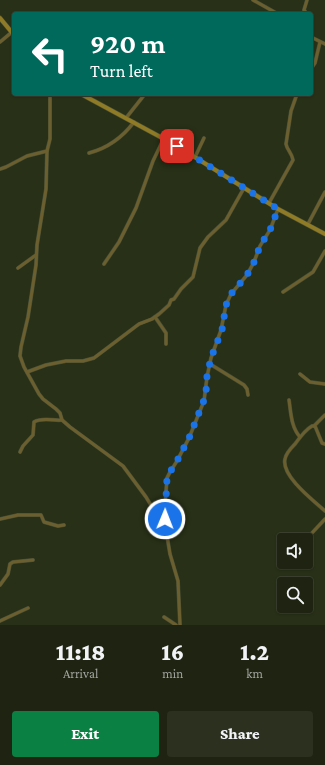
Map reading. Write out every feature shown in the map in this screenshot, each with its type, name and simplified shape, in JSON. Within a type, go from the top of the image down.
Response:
[{"type":"main road","points":[[0,18],[12,32]]},
{"type":"main road","points":[[85,96],[164,138],[278,209],[325,234]]},
{"type":"street","points":[[253,0],[274,12]]},
{"type":"street","points":[[306,12],[304,10],[307,0]]},
{"type":"street","points":[[0,42],[12,34]]},
{"type":"street","points":[[313,38],[325,44]]},
{"type":"street","points":[[313,66],[320,42]]},
{"type":"street","points":[[50,96],[50,139],[47,152],[46,189],[28,318],[21,347],[21,362],[38,394],[60,413],[62,420],[123,466],[146,497],[166,530]]},
{"type":"street","points":[[126,118],[143,96]]},
{"type":"street","points":[[269,203],[293,160],[286,144],[291,111],[296,96]]},
{"type":"street","points":[[89,153],[110,145],[128,130],[134,122]]},
{"type":"street","points":[[104,264],[120,242],[136,208],[153,161],[164,138]]},
{"type":"street","points":[[195,157],[204,138]]},
{"type":"street","points":[[0,169],[27,156],[47,152]]},
{"type":"street","points":[[27,372],[66,360],[83,361],[94,358],[139,324],[155,317],[169,305],[171,300],[174,299],[181,289],[193,277],[200,248],[208,237],[226,220],[244,188]]},
{"type":"street","points":[[308,224],[325,192]]},
{"type":"street","points":[[180,625],[178,581],[170,554],[165,519],[167,478],[189,438],[204,400],[210,364],[222,330],[228,300],[231,294],[247,275],[260,246],[270,230],[278,209]]},
{"type":"street","points":[[283,292],[315,269],[325,251]]},
{"type":"street","points":[[18,268],[36,255]]},
{"type":"street","points":[[155,317],[166,333],[166,344]]},
{"type":"street","points":[[210,364],[244,385],[247,388],[248,395]]},
{"type":"street","points":[[300,374],[310,382],[325,384]]},
{"type":"street","points":[[290,400],[293,425],[300,437]]},
{"type":"street","points":[[325,414],[314,426],[308,429],[300,437],[285,459],[286,469],[292,478],[306,494],[325,511]]},
{"type":"street","points":[[20,452],[22,446],[33,435],[34,422],[42,420],[62,420]]},
{"type":"street","points":[[314,426],[322,443],[325,444]]},
{"type":"street","points":[[0,519],[18,516],[41,515],[44,522],[58,526],[64,525]]},
{"type":"street","points":[[163,524],[165,519]]},
{"type":"street","points":[[311,533],[325,519]]},
{"type":"street","points":[[0,585],[8,574],[10,564],[13,562],[33,560]]},
{"type":"street","points":[[0,621],[28,608]]},
{"type":"street","points":[[164,617],[176,625]]},
{"type":"route","points":[[165,519],[167,478],[189,438],[204,400],[211,358],[222,330],[226,305],[231,294],[247,275],[260,246],[270,230],[278,209],[177,146]]}]
